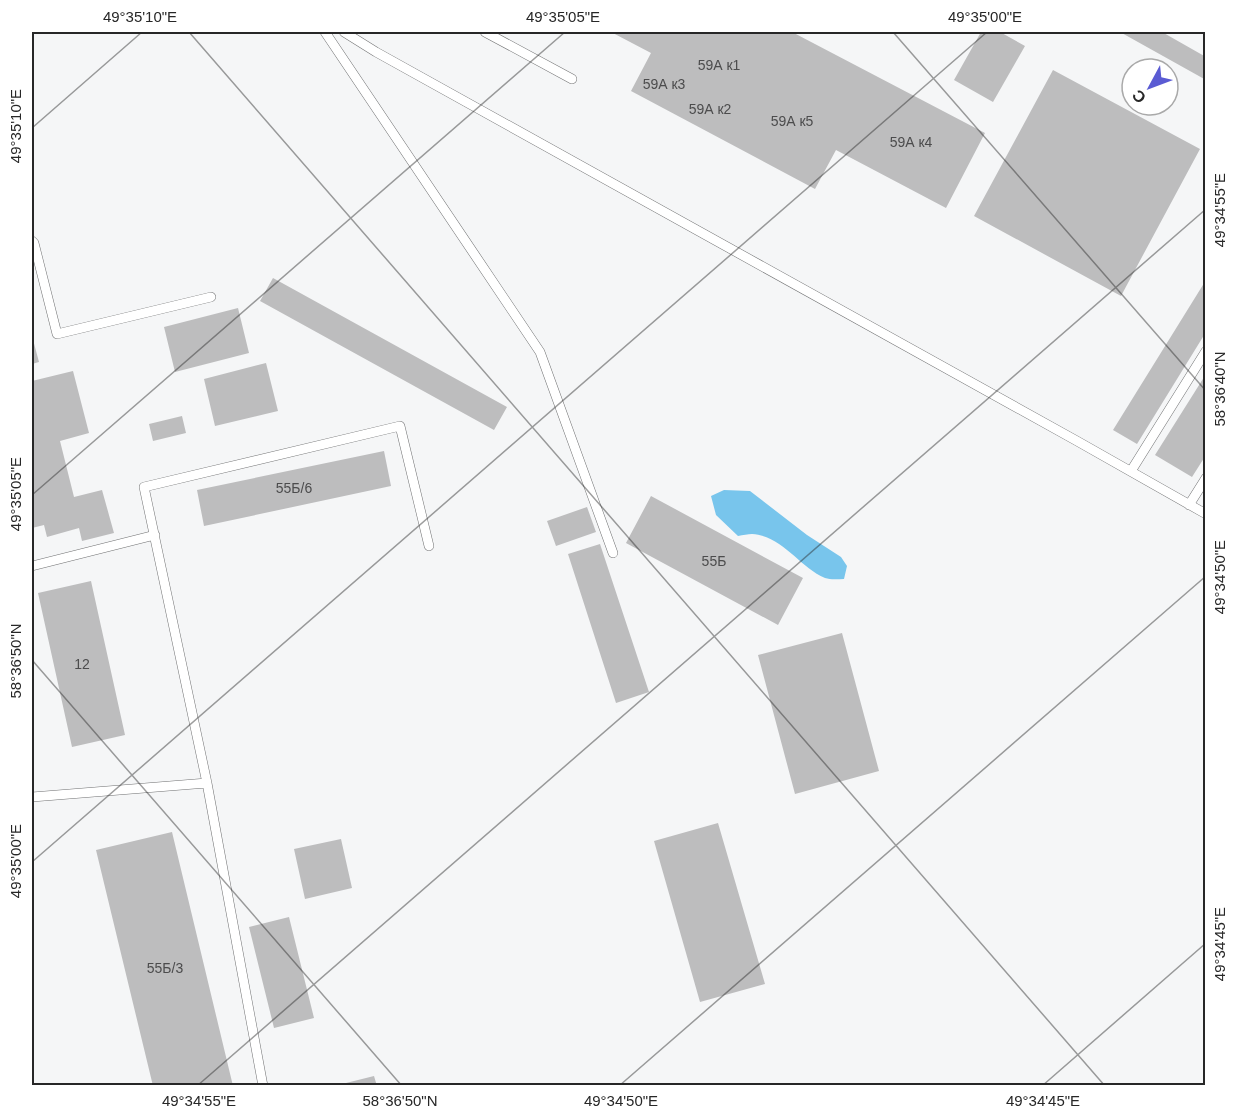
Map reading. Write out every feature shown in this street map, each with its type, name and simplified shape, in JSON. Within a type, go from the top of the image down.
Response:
[{"type":"lane","points":[[325,32],[540,352],[613,553]]},
{"type":"lane","points":[[344,32],[376,52],[1206,514]]},
{"type":"lane","points":[[484,32],[572,79]]},
{"type":"lane","points":[[32,241],[57,334],[211,297]]},
{"type":"lane","points":[[1131,471],[1206,351]]},
{"type":"lane","points":[[263,1086],[207,783],[144,487],[400,426],[429,546]]},
{"type":"lane","points":[[1189,505],[1206,478]]},
{"type":"lane","points":[[32,566],[155,535]]},
{"type":"lane","points":[[32,797],[207,783]]},
{"type":"water","points":[[724,490],[750,491],[807,535],[841,557],[847,566],[844,579],[825,578],[773,540],[752,534],[738,536],[716,515],[711,496]]},
{"type":"building","points":[[611,32],[792,32],[985,133],[946,208],[836,150],[815,189],[631,91],[651,53]]},
{"type":"building","points":[[981,32],[1000,32],[1025,46],[993,102],[954,80]]},
{"type":"building","points":[[1120,32],[1162,32],[1206,57],[1206,80],[1180,65],[1180,57],[1165,57]]},
{"type":"building","points":[[1053,70],[1120,106],[1120,117],[1140,117],[1200,149],[1121,296],[974,216]]},
{"type":"building","points":[[273,278],[507,407],[494,430],[260,301]]},
{"type":"building","points":[[1206,280],[1206,332],[1137,444],[1113,430]]},
{"type":"building","points":[[238,308],[249,353],[175,372],[164,327]]},
{"type":"building","points":[[32,336],[39,362],[32,364]]},
{"type":"building","points":[[266,363],[278,411],[215,426],[204,379]]},
{"type":"building","points":[[73,371],[89,433],[60,441],[74,497],[102,490],[114,533],[82,541],[79,528],[47,537],[44,525],[32,528],[32,381]]},
{"type":"building","points":[[1206,374],[1206,455],[1192,477],[1155,455]]},
{"type":"building","points":[[182,416],[186,433],[153,441],[149,424]]},
{"type":"building","points":[[384,451],[391,486],[204,526],[197,490]]},
{"type":"building","points":[[651,496],[803,578],[778,625],[626,543]]},
{"type":"building","points":[[587,507],[596,532],[556,546],[547,521]]},
{"type":"building","points":[[600,544],[649,692],[616,703],[568,554]]},
{"type":"building","points":[[91,581],[125,735],[72,747],[38,593]]},
{"type":"building","points":[[842,633],[879,771],[795,794],[758,655]]},
{"type":"building","points":[[718,823],[765,984],[700,1002],[654,841]]},
{"type":"building","points":[[172,832],[233,1086],[153,1086],[96,850]]},
{"type":"building","points":[[341,839],[352,888],[305,899],[294,849]]},
{"type":"building","points":[[289,917],[314,1018],[274,1028],[249,927]]},
{"type":"building","points":[[374,1076],[377,1086],[338,1086],[338,1085]]}]
